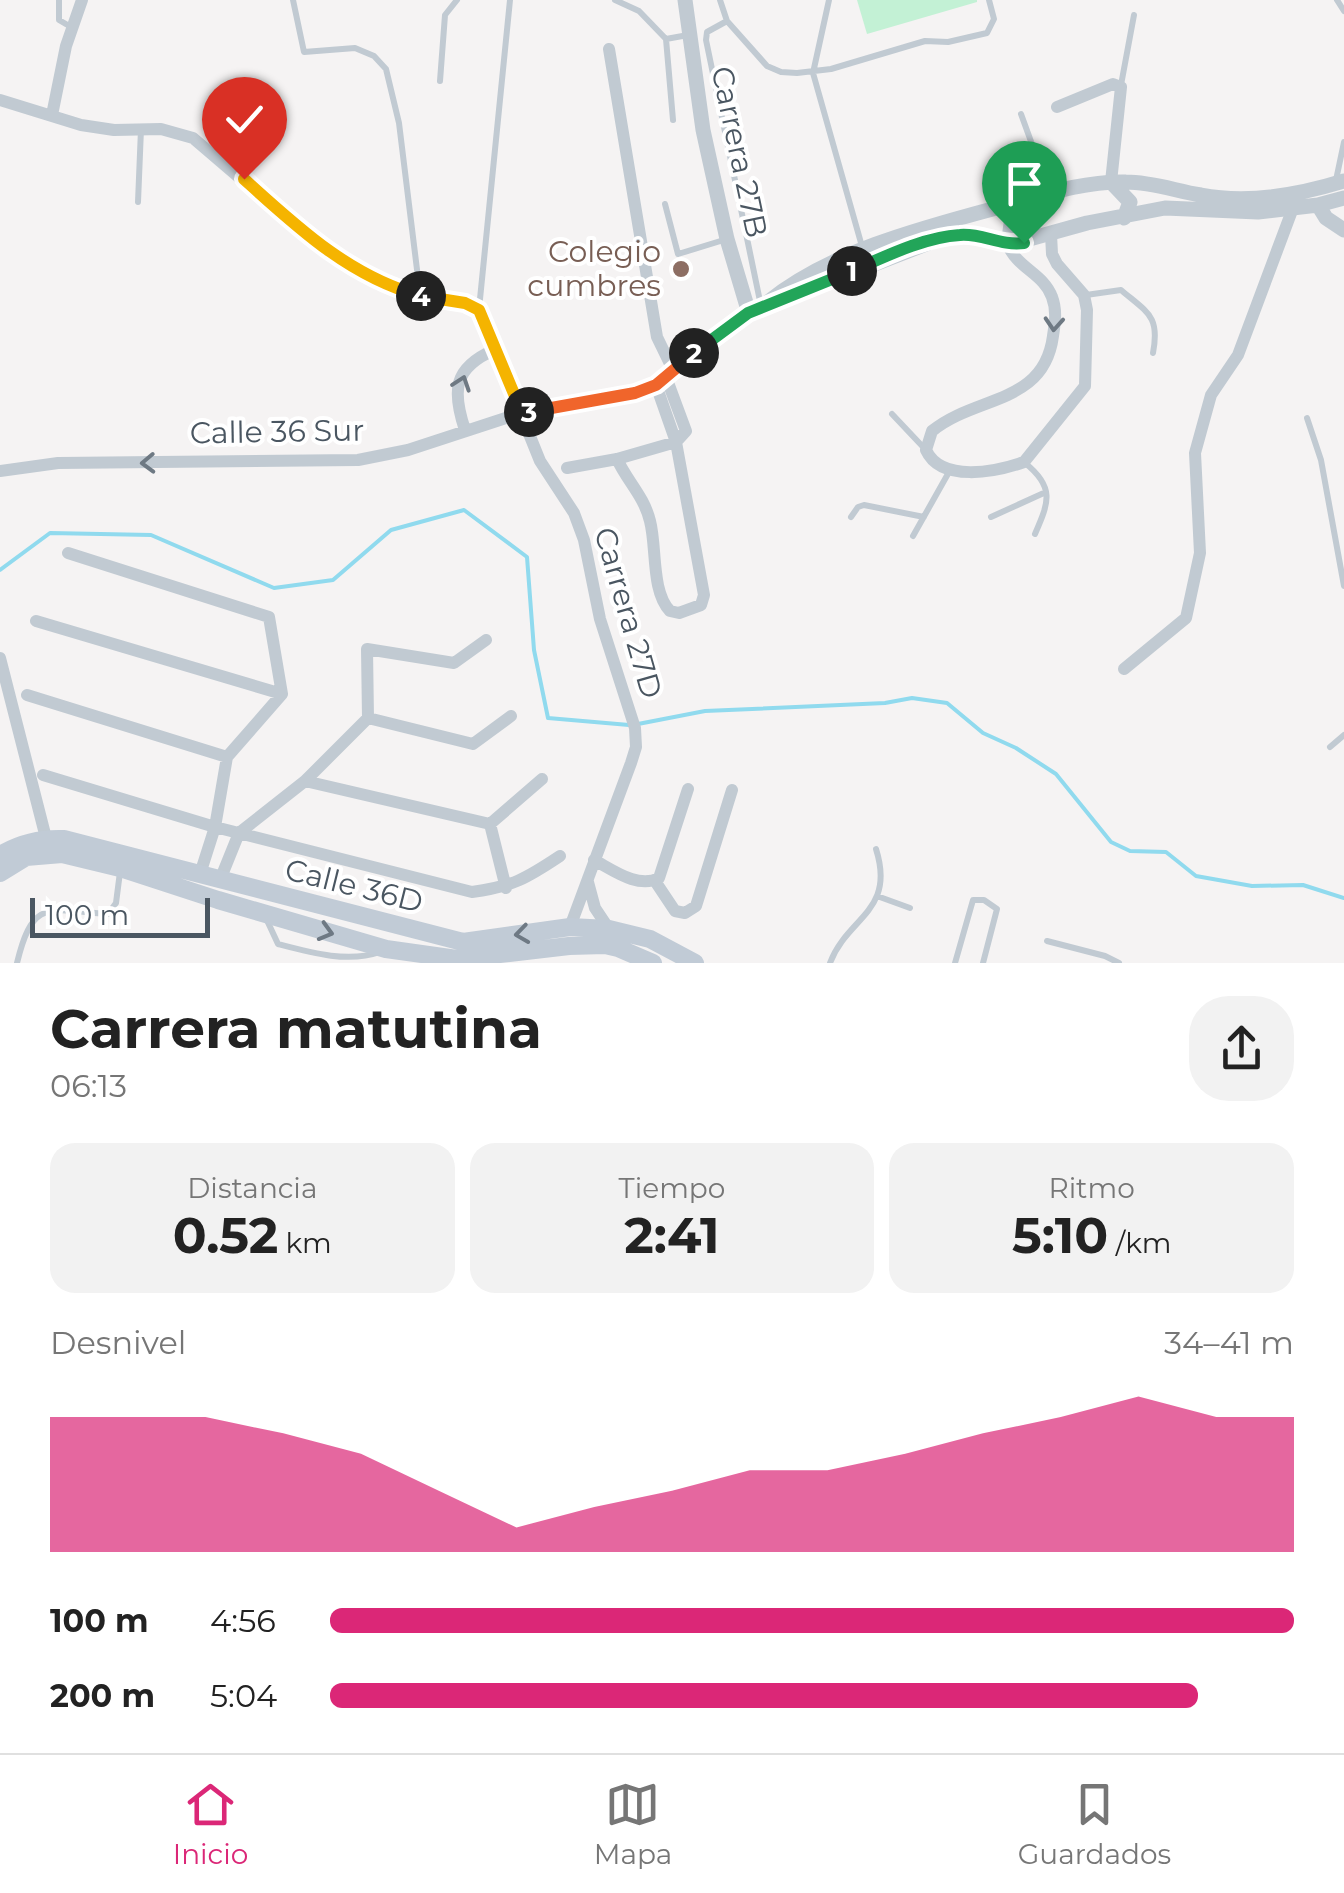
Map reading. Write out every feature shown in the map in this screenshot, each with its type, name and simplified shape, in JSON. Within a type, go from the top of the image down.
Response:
[{"type":"main road","points":[[0,855],[46,838]]},
{"type":"main road","name":"Calle 36D","points":[[46,838],[64,839],[463,942],[570,927],[609,929],[650,939],[695,963]]},
{"type":"main road","name":"Calle 36D","points":[[0,873],[26,857],[62,854],[432,959],[457,961],[605,945],[652,963]]},
{"type":"street","points":[[52,115],[66,46],[82,0]]},
{"type":"street","name":"Carrera 27B","points":[[685,0],[704,130],[728,239],[755,310]]},
{"type":"street","points":[[609,49],[704,596],[701,605],[691,611],[670,611],[663,603],[657,586],[650,516],[641,494],[617,459]]},
{"type":"street","points":[[1057,108],[1113,84],[1121,86],[1111,182],[1130,202],[1124,218]]},
{"type":"street","points":[[0,100],[81,125],[114,130],[161,129],[192,138],[297,227],[376,281],[479,310]]},
{"type":"street","name":"Calle 36 Sur","points":[[0,471],[58,463],[358,460],[385,456],[522,413],[614,398],[665,377],[784,289],[864,250],[1050,192],[1111,182],[1228,198],[1341,188]]},
{"type":"street","name":"Calle 36 Sur","points":[[755,310],[944,237],[976,236],[1008,245],[1087,223],[1165,208],[1230,212],[1318,205],[1341,188]]},
{"type":"street","points":[[1030,198],[1011,224],[1008,245],[1015,260],[1050,290],[1056,318],[1047,364],[1027,384],[936,427],[926,450],[935,465],[949,472],[1024,462],[1085,386],[1088,310],[1084,295],[1057,264],[1050,234]]},
{"type":"street","points":[[1318,205],[1326,218],[1344,230]]},
{"type":"street","points":[[1124,669],[1186,618],[1200,554],[1195,467],[1200,434],[1211,395],[1238,355],[1262,299],[1293,208]]},
{"type":"street","name":"Carrera 27D","points":[[479,310],[540,461],[574,513],[584,540],[600,620],[637,736],[570,927]]},
{"type":"street","points":[[466,430],[456,404],[460,378],[477,357],[494,350]]},
{"type":"street","points":[[567,468],[676,442]]},
{"type":"street","points":[[68,553],[269,617],[282,694]]},
{"type":"street","points":[[36,622],[282,694]]},
{"type":"street","points":[[224,881],[239,833],[305,781],[368,718],[367,649],[454,664],[486,640]]},
{"type":"street","points":[[0,658],[46,838]]},
{"type":"street","points":[[200,874],[216,827],[228,757],[282,694]]},
{"type":"street","points":[[27,695],[228,757]]},
{"type":"street","points":[[368,718],[473,744],[511,716]]},
{"type":"street","points":[[43,775],[216,827],[472,892],[506,888],[560,856]]},
{"type":"street","points":[[490,824],[542,778]]},
{"type":"street","points":[[305,781],[490,824]]},
{"type":"street","points":[[594,860],[636,881],[655,880],[665,868],[688,789]]},
{"type":"street","points":[[655,880],[675,911],[685,913],[696,906],[732,790]]},
{"type":"street","points":[[490,824],[506,888]]},
{"type":"street","points":[[588,882],[595,908],[609,929]]},
{"type":"lane","points":[[59,0],[59,20],[73,29]]},
{"type":"lane","points":[[293,0],[304,52],[355,48],[374,56],[386,69],[400,123],[420,296]]},
{"type":"lane","points":[[440,81],[445,15],[457,0]]},
{"type":"lane","points":[[479,310],[510,0]]},
{"type":"lane","points":[[616,0],[639,11],[666,39],[673,120]]},
{"type":"lane","points":[[720,0],[727,21],[768,66],[780,72],[813,73],[926,41],[968,40],[987,33],[994,18],[989,0]]},
{"type":"lane","points":[[829,0],[813,73],[864,250]]},
{"type":"lane","points":[[1337,0],[1344,11]]},
{"type":"lane","points":[[1121,86],[1134,15]]},
{"type":"lane","points":[[727,21],[708,32],[706,40],[755,310]]},
{"type":"lane","points":[[666,39],[688,36]]},
{"type":"lane","points":[[1021,114],[1050,192]]},
{"type":"lane","points":[[138,202],[141,130]]},
{"type":"lane","points":[[1341,188],[1344,147]]},
{"type":"lane","points":[[664,204],[678,254],[728,239]]},
{"type":"lane","points":[[1084,295],[1121,290],[1156,322],[1153,353]]},
{"type":"lane","points":[[892,414],[926,450]]},
{"type":"lane","points":[[1307,418],[1321,460],[1344,586]]},
{"type":"lane","points":[[1024,462],[1040,474],[1046,492],[1047,506],[1035,534]]},
{"type":"lane","points":[[914,536],[949,472]]},
{"type":"lane","points":[[990,517],[1046,492]]},
{"type":"lane","points":[[851,517],[858,507],[864,506],[924,517]]},
{"type":"lane","points":[[1330,747],[1344,735]]},
{"type":"lane","points":[[830,963],[838,945],[867,916],[877,896],[881,874],[876,849]]},
{"type":"lane","points":[[17,963],[25,932],[32,920],[42,914],[52,910],[108,914],[116,903],[120,868]]},
{"type":"lane","points":[[877,896],[910,908]]},
{"type":"lane","points":[[956,963],[973,900],[984,900],[997,909],[983,963]]},
{"type":"lane","points":[[1047,941],[1119,963]]},
{"type":"green space","points":[[857,0],[977,0],[977,2],[867,34]]},
{"type":"waterway","points":[[0,570],[50,533],[151,535],[274,588],[333,580],[391,530],[464,510],[527,557],[534,650],[548,718],[629,725]]},
{"type":"waterway","points":[[638,724],[705,711],[885,703],[912,698],[947,703],[983,733],[1016,748],[1056,774],[1111,842],[1130,851],[1166,852],[1196,876],[1252,886],[1303,885],[1344,898]]},
{"type":"place","name":"Colegio cumbres","points":[[681,269]]},
{"type":"route","points":[[244,179],[297,227],[376,281],[420,296],[473,305],[479,310],[522,413],[614,398],[656,385],[748,313],[928,242],[962,234],[1008,245],[1024,243]]}]
